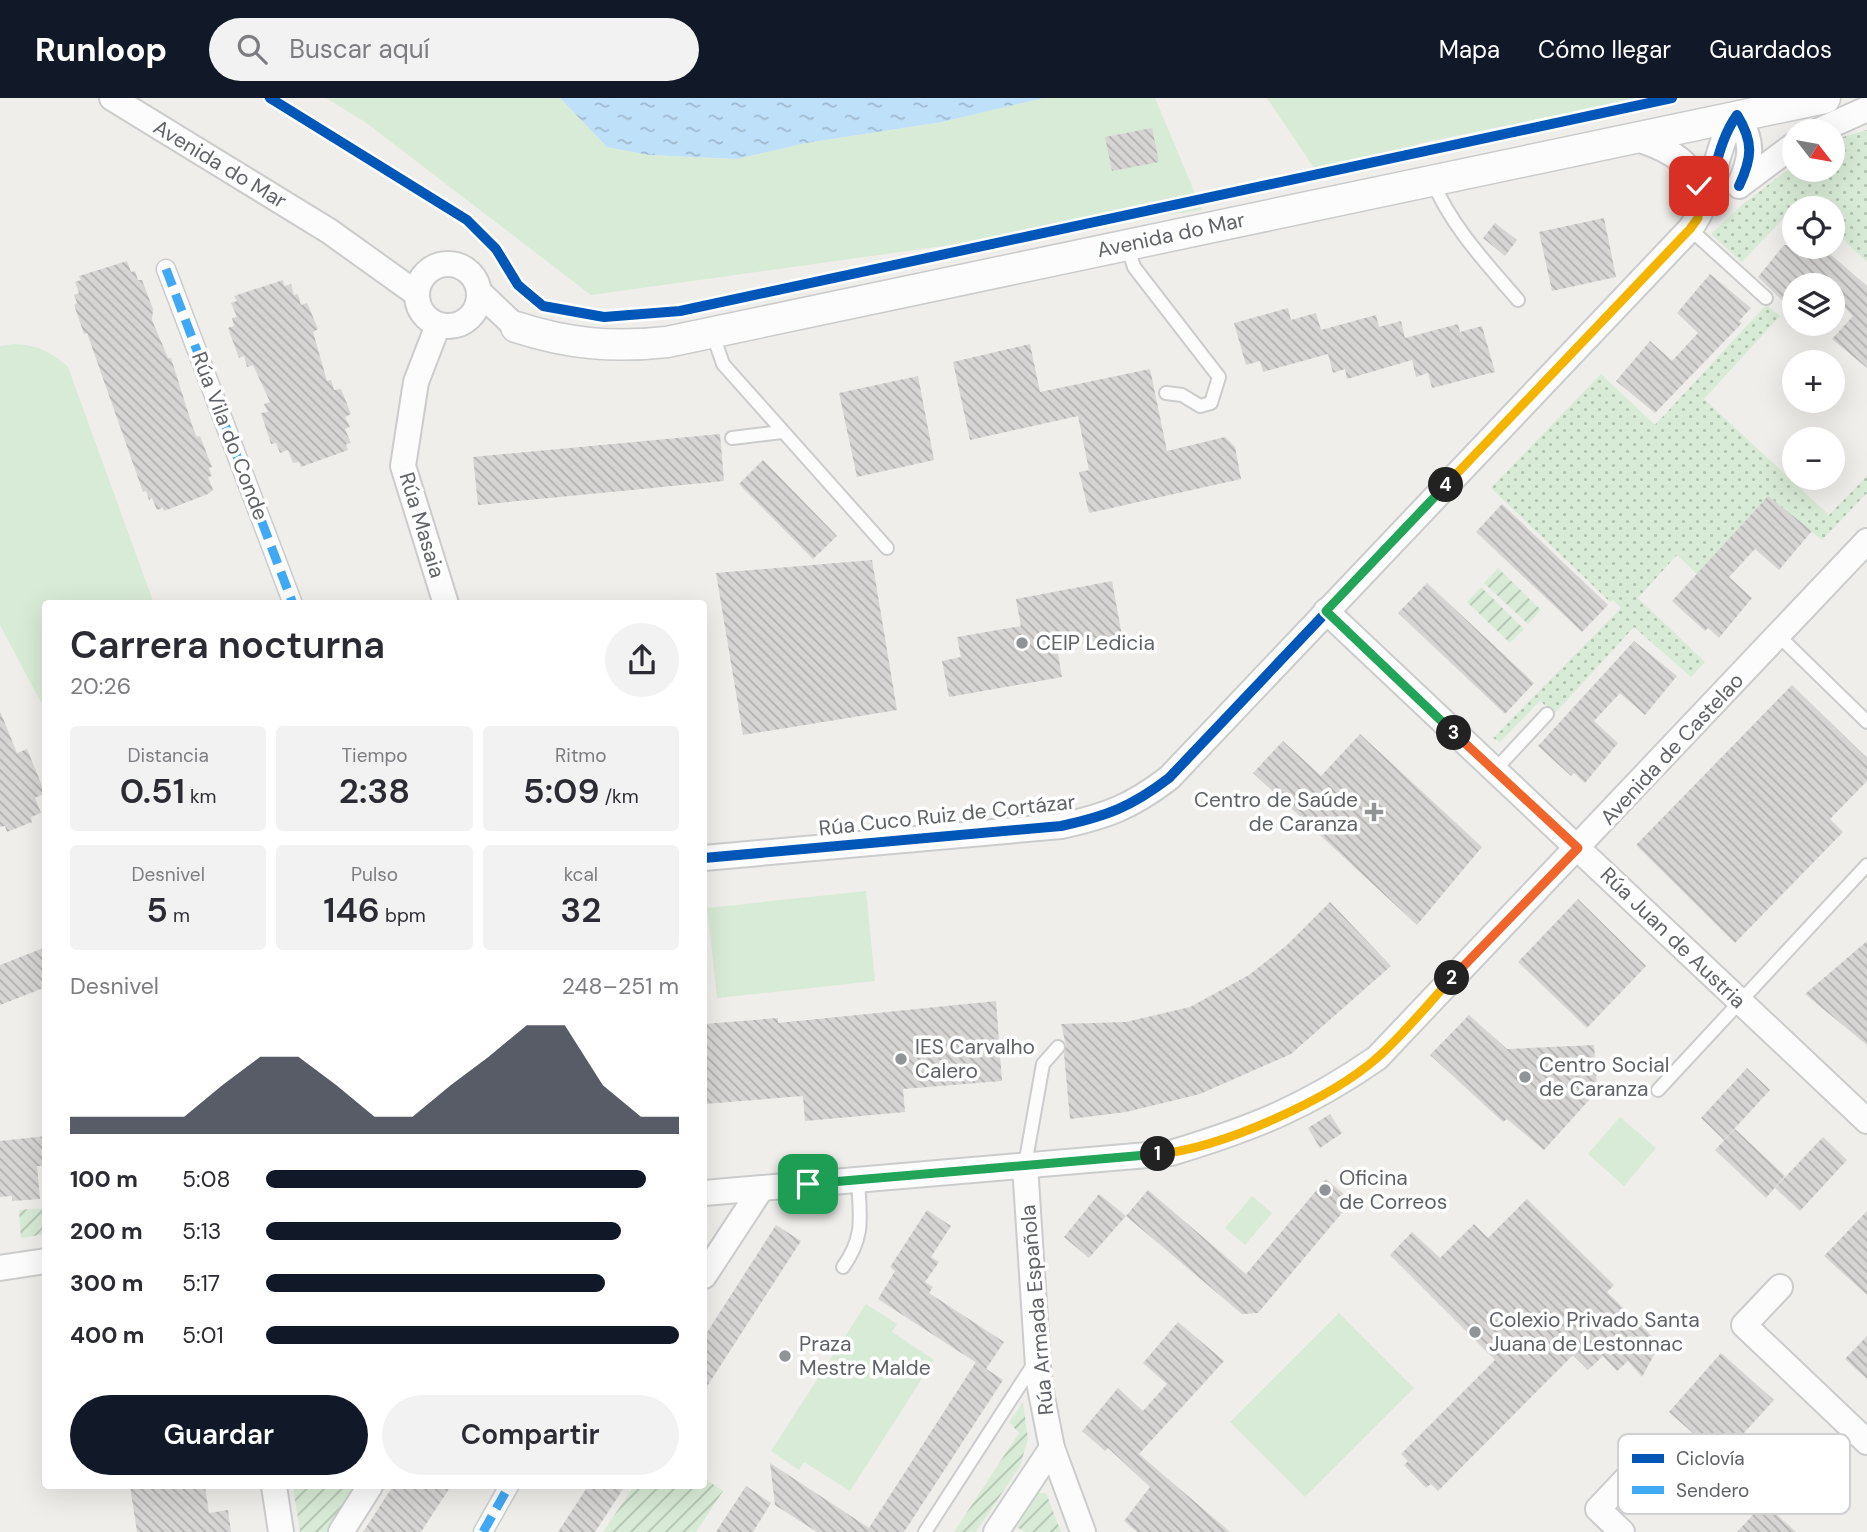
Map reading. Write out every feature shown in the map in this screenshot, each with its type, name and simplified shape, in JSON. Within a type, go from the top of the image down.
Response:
[{"type":"street","name":"Avenida do Mar","points":[[112,98],[421,285]]},
{"type":"street","name":"Avenida do Mar","points":[[467,320],[516,327],[553,339],[597,346],[667,342],[1825,98]]},
{"type":"street","points":[[1845,119],[1867,109]]},
{"type":"street","points":[[1694,223],[1708,198],[1722,141],[1737,115],[1748,133],[1752,150],[1739,186]]},
{"type":"street","points":[[1634,138],[1657,145],[1676,156],[1689,169],[1699,186],[1694,223]]},
{"type":"street","points":[[1694,223],[1782,154]]},
{"type":"street","name":"Rúa Cuco Ruiz de Cortázar","points":[[707,858],[1061,827],[1101,817],[1137,802],[1169,778],[1694,223]]},
{"type":"street","points":[[442,265],[462,267],[476,282],[479,292],[477,308],[467,320],[448,326],[438,325],[423,313],[421,285],[442,265]]},
{"type":"street","name":"Rúa Vila do Conde","points":[[166,269],[291,600]]},
{"type":"street","name":"Avenida do Mar","points":[[479,292],[516,327]]},
{"type":"street","name":"Rúa Masaia","points":[[438,325],[416,382],[403,466],[445,600]]},
{"type":"street","name":"Avenida de Castelao","points":[[707,1193],[1171,1153],[1242,1131],[1292,1111],[1337,1086],[1377,1058],[1867,541]]},
{"type":"street","name":"Rúa Juan de Austria","points":[[1326,611],[1867,1121]]},
{"type":"street","name":"Rúa Armada Española","points":[[1025,1166],[1037,1358],[1052,1448],[1083,1532]]},
{"type":"street","points":[[707,1271],[761,1189]]},
{"type":"street","points":[[0,1268],[42,1262]]},
{"type":"street","points":[[1780,1287],[1744,1325],[1867,1442]]},
{"type":"street","points":[[996,1532],[1052,1448]]},
{"type":"street","points":[[1618,1488],[1598,1509],[1622,1532]]},
{"type":"street","points":[[274,1489],[281,1532]]},
{"type":"street","points":[[341,1532],[368,1489]]},
{"type":"street","points":[[483,1532],[507,1489]]},
{"type":"lane","points":[[1432,180],[1439,198],[1466,238],[1518,300]]},
{"type":"lane","points":[[1694,223],[1766,298]]},
{"type":"lane","points":[[1126,245],[1134,267],[1219,377],[1211,402],[1200,406],[1182,395],[1167,393]]},
{"type":"lane","points":[[712,332],[723,364],[887,548]]},
{"type":"lane","points":[[732,438],[782,432]]},
{"type":"lane","points":[[1779,636],[1867,722]]},
{"type":"lane","points":[[1494,771],[1547,714]]},
{"type":"lane","points":[[1658,1090],[1867,865]]},
{"type":"lane","points":[[1025,1166],[1043,1064],[1058,1047]]},
{"type":"lane","points":[[843,1267],[855,1247],[861,1229],[858,1181]]},
{"type":"lane","points":[[925,1532],[1037,1358]]},
{"type":"green space","points":[[326,98],[560,98],[607,147],[649,155],[737,159],[806,143],[942,122],[1044,98],[1155,98],[1202,210],[591,295],[365,122]]},
{"type":"green space","points":[[1267,98],[1642,98],[1421,143],[1322,180]]},
{"type":"green space","points":[[1867,130],[1867,262],[1845,241],[1845,196],[1782,196],[1782,220],[1742,262],[1711,234],[1743,204],[1782,174],[1782,182],[1845,182],[1845,136]]},
{"type":"green space","points":[[1766,305],[1780,316],[1704,399],[1782,471],[1782,490],[1802,490],[1829,515],[1867,476],[1867,493],[1822,540],[1768,496],[1697,574],[1677,555],[1638,598],[1705,662],[1691,677],[1634,627],[1555,713],[1540,701],[1500,742],[1493,738],[1621,608],[1613,600],[1610,602],[1491,488],[1601,374],[1655,425]]},
{"type":"green space","points":[[13,344],[43,350],[68,367],[153,600],[42,600],[42,704],[0,625],[0,346]]},
{"type":"green space","points":[[1498,568],[1541,610],[1528,624],[1484,583]]},
{"type":"green space","points":[[1481,587],[1524,629],[1510,643],[1467,602]]},
{"type":"green space","points":[[866,891],[875,981],[717,998],[707,908]]},
{"type":"green space","points":[[1620,1117],[1656,1148],[1624,1186],[1588,1154]]},
{"type":"green space","points":[[1252,1196],[1272,1213],[1245,1245],[1225,1228]]},
{"type":"green space","points":[[42,1208],[42,1234],[21,1238],[19,1210]]},
{"type":"green space","points":[[866,1304],[897,1324],[892,1332],[934,1360],[850,1491],[804,1462],[799,1470],[771,1451]]},
{"type":"green space","points":[[1339,1313],[1414,1388],[1305,1497],[1230,1422]]},
{"type":"green space","points":[[1023,1403],[1028,1439],[1020,1466],[976,1532],[954,1532],[1019,1433],[1009,1422]]},
{"type":"green space","points":[[707,1480],[723,1491],[696,1532],[603,1532],[632,1489],[707,1489]]},
{"type":"green space","points":[[293,1489],[356,1489],[329,1532],[300,1532]]},
{"type":"green space","points":[[1037,1493],[1046,1493],[1061,1532],[1025,1532],[1017,1527]]},
{"type":"water","points":[[560,98],[1044,98],[942,122],[806,143],[737,159],[649,155],[607,147]]},
{"type":"building","points":[[1152,128],[1159,162],[1112,171],[1105,137]]},
{"type":"building","points":[[1604,218],[1616,277],[1552,291],[1539,232]]},
{"type":"building","points":[[1495,223],[1517,240],[1505,256],[1483,238]]},
{"type":"building","points":[[1782,247],[1782,259],[1836,259],[1867,286],[1867,368],[1832,339],[1835,336],[1845,336],[1845,325],[1853,316],[1845,308],[1845,273],[1782,273],[1782,300],[1758,277]]},
{"type":"building","points":[[127,261],[131,272],[135,271],[138,280],[142,280],[153,309],[152,320],[168,358],[171,358],[193,428],[197,437],[200,436],[212,467],[209,468],[212,476],[208,477],[213,490],[164,511],[163,508],[157,510],[152,498],[149,500],[146,491],[143,492],[87,333],[84,334],[74,305],[77,303],[74,295],[79,293],[75,282],[81,280],[79,276]]},
{"type":"building","points":[[1710,274],[1751,308],[1739,321],[1742,323],[1655,413],[1616,381],[1650,341],[1672,361],[1698,333],[1677,313]]},
{"type":"building","points":[[283,280],[284,286],[291,284],[301,305],[307,303],[318,329],[313,332],[327,381],[331,380],[334,390],[341,389],[351,414],[345,417],[350,427],[345,429],[351,443],[346,444],[348,450],[301,467],[299,462],[293,463],[288,450],[280,453],[276,443],[271,444],[261,413],[268,412],[264,404],[270,402],[253,365],[247,367],[244,356],[239,358],[228,328],[234,326],[232,318],[237,317],[231,303],[237,301],[234,296]]},
{"type":"building","points":[[1288,308],[1291,320],[1316,313],[1321,330],[1376,315],[1379,327],[1401,321],[1405,338],[1458,324],[1460,332],[1482,326],[1495,372],[1432,388],[1428,373],[1416,377],[1412,360],[1347,379],[1345,369],[1333,373],[1328,354],[1263,372],[1260,361],[1246,365],[1234,323]]},
{"type":"building","points":[[1030,344],[1040,392],[1150,369],[1167,451],[1225,437],[1235,447],[1241,479],[1089,513],[1079,472],[1089,470],[1078,416],[970,440],[953,362]]},
{"type":"building","points":[[918,376],[934,460],[857,477],[839,393]]},
{"type":"building","points":[[720,434],[724,481],[478,505],[473,457]]},
{"type":"building","points":[[763,460],[837,536],[813,559],[739,484]]},
{"type":"building","points":[[1768,496],[1812,531],[1779,570],[1755,549],[1729,577],[1752,598],[1719,638],[1708,628],[1705,631],[1672,601]]},
{"type":"building","points":[[1502,504],[1608,605],[1582,632],[1476,532]]},
{"type":"building","points":[[872,560],[897,710],[743,735],[716,573]]},
{"type":"building","name":"CEIP Ledicia","points":[[1112,581],[1122,636],[1057,648],[1062,677],[949,697],[942,661],[961,657],[957,637],[1021,626],[1016,599]]},
{"type":"building","points":[[1427,583],[1534,683],[1505,714],[1398,613]]},
{"type":"building","points":[[1634,641],[1677,676],[1645,715],[1620,693],[1594,721],[1618,743],[1585,783],[1574,773],[1571,776],[1538,746]]},
{"type":"building","points":[[1792,685],[1867,758],[1867,781],[1830,819],[1843,832],[1735,943],[1636,845]]},
{"type":"building","points":[[0,711],[17,753],[27,749],[42,786],[42,794],[35,798],[41,813],[31,817],[32,822],[7,832],[5,826],[0,827]]},
{"type":"building","points":[[1360,734],[1482,847],[1417,925],[1253,773],[1283,741],[1321,776]]},
{"type":"building","points":[[1578,899],[1646,966],[1587,1028],[1518,962]]},
{"type":"building","points":[[1330,902],[1391,966],[1291,1054],[1200,1094],[1126,1112],[1070,1119],[1064,1054],[1066,1045],[1061,1024],[1126,1022],[1190,1007],[1249,975],[1287,945]]},
{"type":"building","points":[[1867,941],[1867,1045],[1805,994]]},
{"type":"building","points":[[42,949],[42,989],[0,1005],[0,965]]},
{"type":"building","name":"IES Carvalho Calero","points":[[996,1001],[1002,1081],[903,1089],[905,1112],[805,1121],[803,1096],[707,1104],[707,1024],[778,1018],[778,1023]]},
{"type":"building","name":"Centro Social de Caranza","points":[[1469,1015],[1507,1049],[1594,1045],[1598,1099],[1590,1099],[1544,1150],[1507,1119],[1503,1122],[1430,1055]]},
{"type":"building","points":[[1747,1068],[1770,1090],[1724,1140],[1701,1118]]},
{"type":"building","points":[[1330,1114],[1342,1133],[1320,1148],[1308,1128]]},
{"type":"building","points":[[1735,1129],[1785,1176],[1766,1198],[1715,1150]]},
{"type":"building","points":[[42,1136],[42,1166],[37,1166],[40,1199],[12,1201],[12,1196],[0,1197],[0,1141]]},
{"type":"building","points":[[1823,1137],[1847,1160],[1800,1211],[1775,1188]]},
{"type":"building","points":[[1326,1179],[1352,1201],[1258,1313],[1242,1314],[1126,1216],[1148,1190],[1246,1274]]},
{"type":"building","points":[[1099,1194],[1126,1216],[1089,1258],[1064,1237]]},
{"type":"building","points":[[1527,1199],[1614,1285],[1607,1292],[1660,1344],[1642,1377],[1628,1361],[1617,1371],[1603,1356],[1588,1370],[1573,1355],[1438,1491],[1431,1484],[1426,1488],[1404,1465],[1408,1461],[1401,1454],[1495,1360],[1390,1255],[1412,1232],[1440,1258],[1474,1224],[1488,1238]]},
{"type":"building","points":[[927,1210],[951,1226],[931,1257],[939,1262],[925,1282],[933,1287],[929,1293],[1004,1342],[986,1369],[878,1299],[895,1271],[890,1267]]},
{"type":"building","points":[[1867,1211],[1867,1295],[1824,1256]]},
{"type":"building","points":[[776,1225],[801,1241],[707,1386],[707,1332]]},
{"type":"building","points":[[1178,1322],[1224,1361],[1139,1454],[1230,1532],[1137,1532],[1124,1521],[1150,1487],[1108,1448],[1105,1451],[1082,1431],[1118,1388],[1143,1411],[1167,1384],[1143,1363]]},
{"type":"building","points":[[1867,1336],[1867,1379],[1845,1359]]},
{"type":"building","points":[[1721,1353],[1774,1400],[1743,1434],[1694,1434],[1669,1412]]},
{"type":"building","points":[[976,1362],[1003,1380],[904,1532],[817,1532],[775,1505],[770,1463],[869,1528]]},
{"type":"building","points":[[746,1486],[771,1503],[753,1532],[716,1532]]},
{"type":"building","points":[[130,1489],[205,1489],[209,1513],[228,1510],[231,1532],[137,1532]]},
{"type":"building","points":[[391,1489],[449,1489],[421,1532],[363,1532]]},
{"type":"building","points":[[586,1489],[623,1489],[595,1532],[558,1532]]},
{"type":"building","points":[[1754,1514],[1776,1514],[1796,1532],[1737,1532]]},
{"type":"marked path","points":[[166,269],[291,600]]},
{"type":"marked path","points":[[483,1532],[507,1489]]},
{"type":"cycle path","points":[[270,98],[467,220],[496,249],[518,285],[543,306],[604,317],[680,311],[1672,98]]},
{"type":"cycle path","points":[[707,858],[1061,826],[1105,814],[1143,796],[1169,778],[1690,229],[1705,201],[1723,143],[1737,115],[1749,142],[1747,167],[1739,186]]},
{"type":"place","name":"CEIP Ledicia","points":[[1022,643]]},
{"type":"place","name":"Centro de Saúde de Caranza","points":[[1374,812]]},
{"type":"place","name":"IES Carvalho Calero","points":[[901,1059]]},
{"type":"place","name":"Centro Social de Caranza","points":[[1525,1077]]},
{"type":"place","name":"Oficina de Correos","points":[[1325,1190]]},
{"type":"place","name":"Colexio Privado Santa Juana de Lestonnac","points":[[1475,1332]]},
{"type":"place","name":"Praza Mestre Malde","points":[[785,1356]]},
{"type":"route","points":[[808,1184],[1171,1153],[1242,1131],[1292,1111],[1337,1086],[1377,1058],[1578,848],[1326,611],[1690,229],[1698,218],[1699,186]]}]
